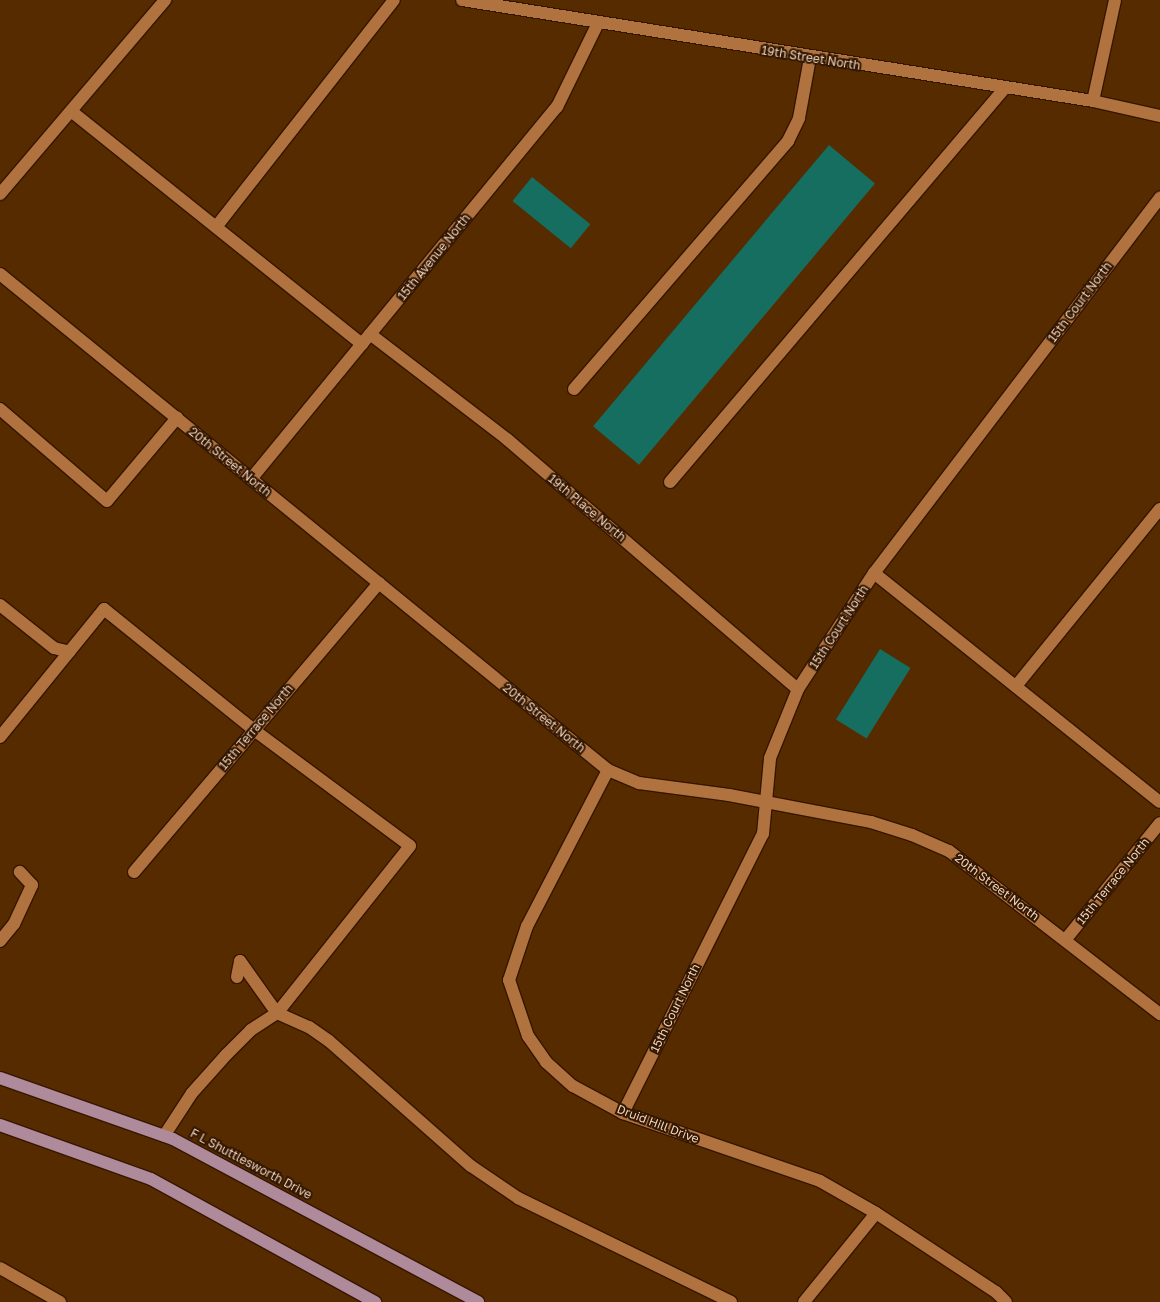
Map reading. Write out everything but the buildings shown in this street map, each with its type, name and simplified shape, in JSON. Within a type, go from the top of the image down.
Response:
[{"type":"main road","name":"F L Shuttlesworth Drive","points":[[0,1078],[164,1136],[268,1188],[478,1302]]},
{"type":"main road","points":[[0,1126],[151,1179],[374,1302]]},
{"type":"street","points":[[0,194],[165,0]]},
{"type":"street","points":[[216,227],[394,0]]},
{"type":"street","name":"19th Street North","points":[[462,0],[526,5],[598,23],[1004,89],[1094,101],[1160,116]]},
{"type":"street","points":[[1094,101],[1115,0]]},
{"type":"street","name":"15th Avenue North","points":[[251,479],[557,107],[598,23]]},
{"type":"street","points":[[574,389],[788,141],[799,118],[810,58]]},
{"type":"street","points":[[670,482],[1004,89]]},
{"type":"street","name":"19th Place North","points":[[71,110],[216,227],[366,339],[508,440],[798,689]]},
{"type":"street","name":"15th Court North","points":[[623,1113],[763,834],[768,802],[770,758],[798,689],[874,572],[1160,197]]},
{"type":"street","name":"20th Street North","points":[[0,274],[608,770],[639,783],[768,802],[871,822],[912,835],[949,851],[1066,939],[1160,1014]]},
{"type":"street","points":[[0,409],[107,501],[176,418]]},
{"type":"street","points":[[1016,686],[1160,509]]},
{"type":"street","points":[[874,572],[1160,802]]},
{"type":"street","name":"15th Terrace North","points":[[134,872],[379,583]]},
{"type":"street","points":[[0,605],[54,648],[70,652]]},
{"type":"street","points":[[0,737],[104,609],[254,730],[410,846],[277,1013],[251,1030],[226,1055],[192,1093],[164,1136]]},
{"type":"street","name":"Druid Hill Drive","points":[[608,770],[527,926],[509,980],[528,1036],[546,1062],[573,1086],[623,1113],[820,1181],[876,1213],[996,1292],[1006,1302]]},
{"type":"street","name":"15th Terrace North","points":[[1066,939],[1160,823]]},
{"type":"street","points":[[0,941],[14,924],[32,885],[20,872]]},
{"type":"street","points":[[237,977],[240,961],[277,1013],[309,1027],[329,1040],[471,1166],[518,1198],[731,1302]]},
{"type":"street","points":[[804,1302],[876,1213]]},
{"type":"street","points":[[0,1268],[60,1302]]}]
